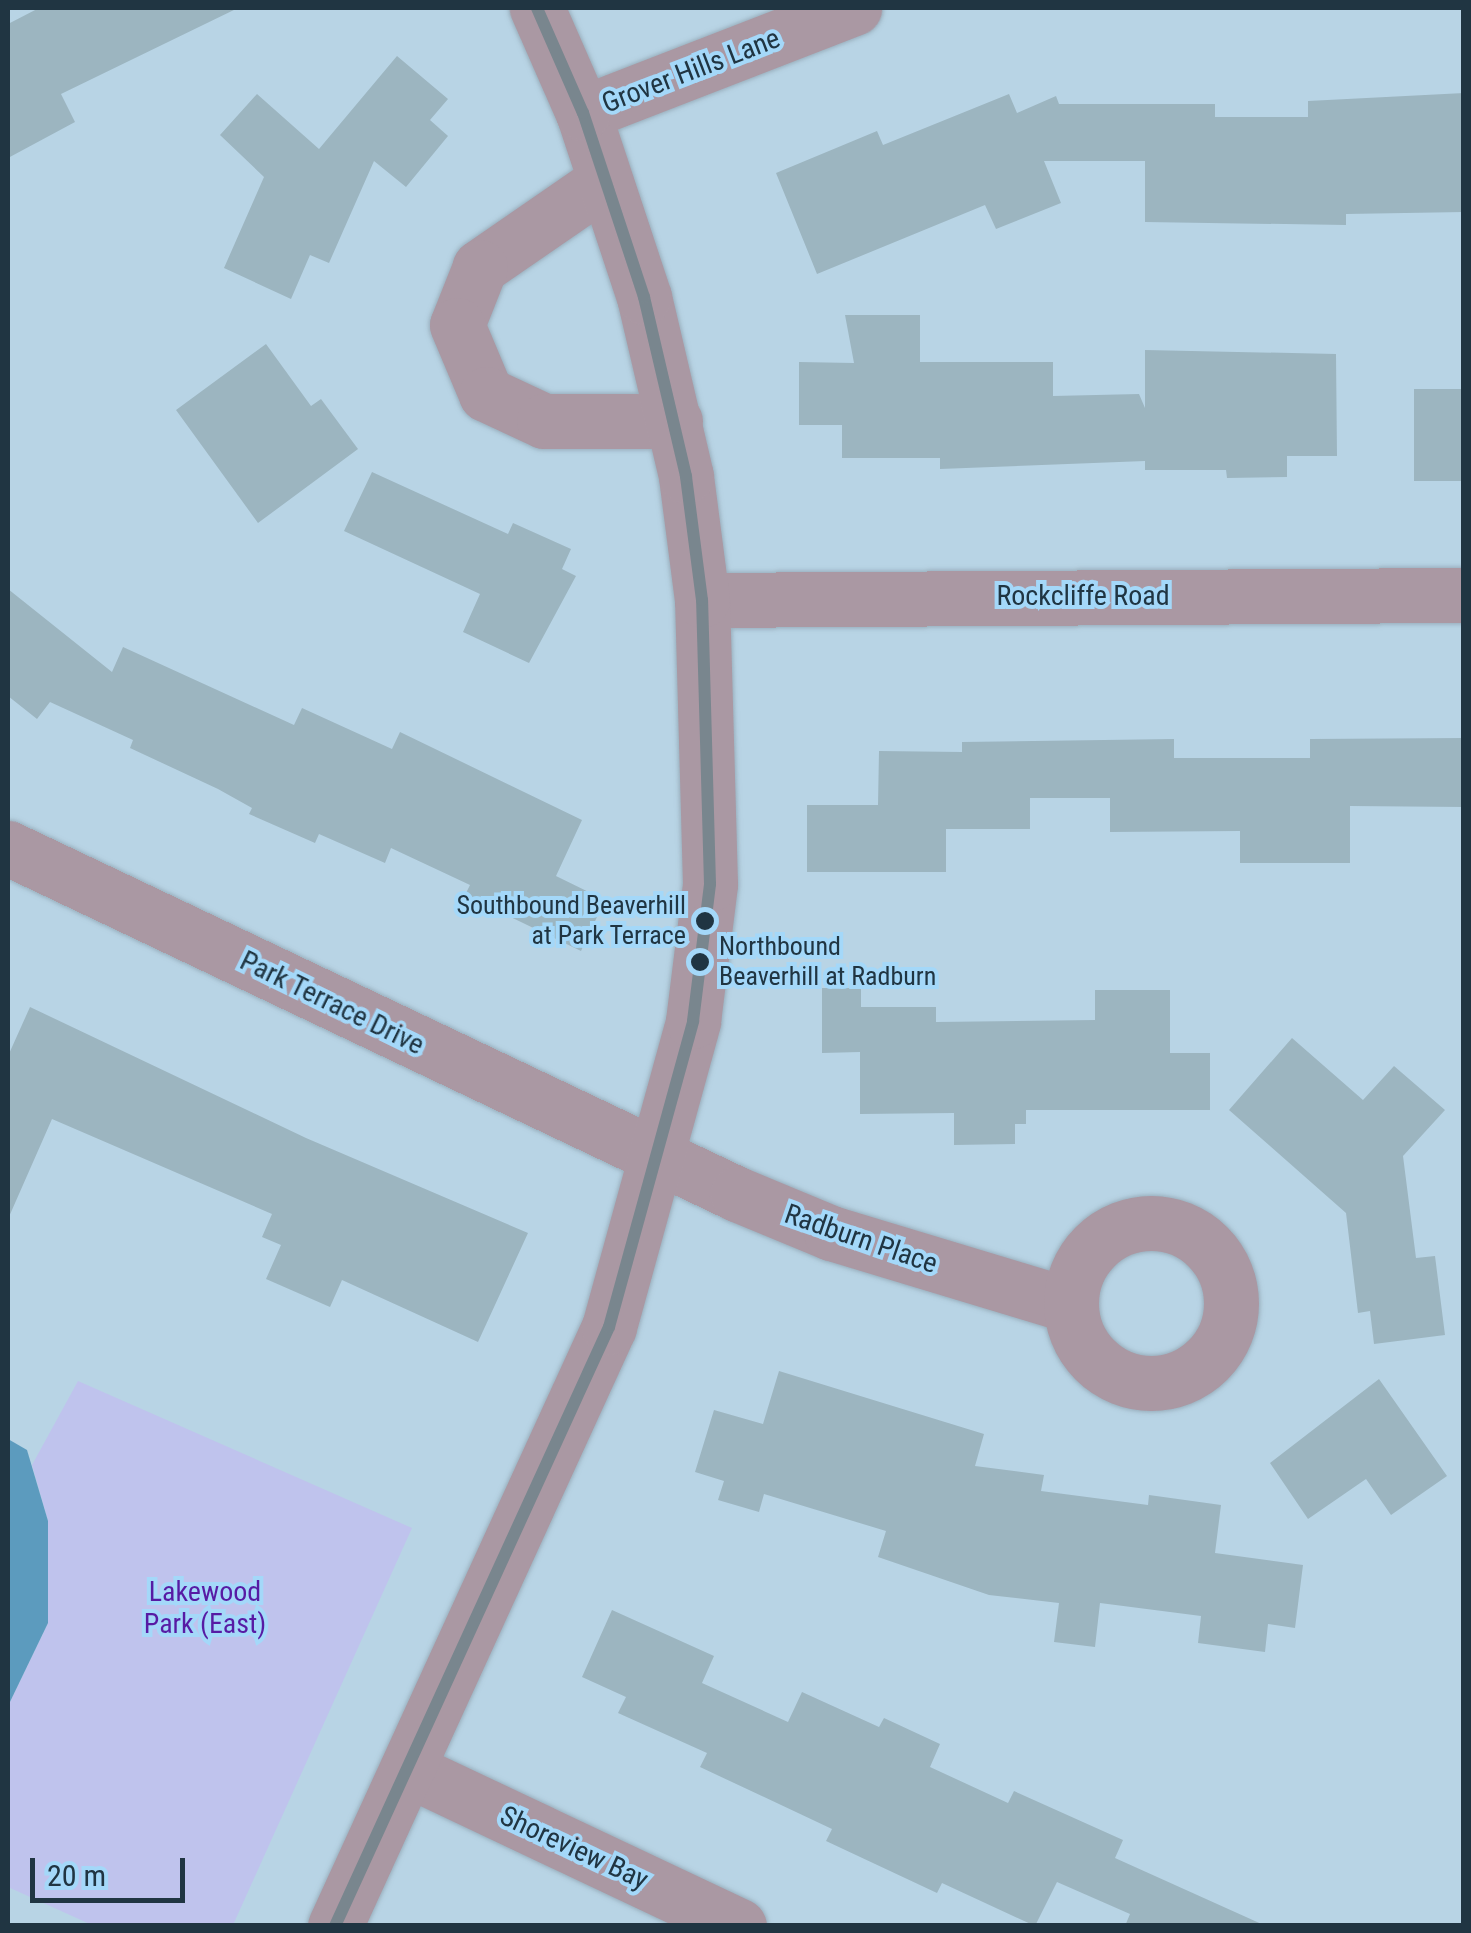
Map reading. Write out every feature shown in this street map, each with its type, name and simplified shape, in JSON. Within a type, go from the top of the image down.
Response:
[{"type":"street","points":[[336,1926],[609,1327],[692,1021],[710,884],[702,600],[675,422],[644,297],[583,113],[537,8]]},
{"type":"street","name":"Grover Hills Lane","points":[[583,113],[854,8]]},
{"type":"street","points":[[603,182],[480,267],[457,326],[486,394],[544,420],[675,422]]},
{"type":"street","name":"Rockcliffe Road","points":[[702,600],[1464,594]]},
{"type":"street","name":"Park Terrace Drive","points":[[8,848],[657,1159]]},
{"type":"street","name":"Radburn Place","points":[[657,1159],[831,1232],[1070,1305]]},
{"type":"street","name":"Shoreview Bay","points":[[408,1770],[739,1926]]},
{"type":"green space","name":"Lakewood Park (East)","points":[[78,1381],[412,1528],[233,1925],[92,1925],[8,1887],[8,1706],[48,1623],[48,1521],[32,1465]]},
{"type":"shaded area","points":[[8,1439],[27,1450],[48,1521],[48,1623],[8,1706]]},
{"type":"building","points":[[39,8],[238,8],[61,94],[75,122],[8,158],[8,24]]},
{"type":"building","points":[[397,56],[448,99],[430,120],[448,136],[406,187],[374,161],[329,263],[310,255],[291,299],[224,268],[264,177],[220,135],[257,94],[319,149]]},
{"type":"building","points":[[1464,93],[1464,212],[1346,214],[1346,225],[1145,222],[1145,161],[1044,161],[1061,203],[996,229],[985,205],[817,274],[776,173],[877,131],[883,145],[1009,94],[1017,113],[1056,96],[1059,104],[1215,104],[1215,117],[1308,117],[1308,101]]},
{"type":"building","points":[[845,315],[920,315],[920,362],[1053,362],[1053,396],[1139,394],[1145,408],[1145,350],[1336,354],[1337,456],[1287,456],[1287,477],[1227,478],[1226,470],[1145,470],[1145,461],[940,469],[940,458],[842,458],[842,425],[799,425],[799,362],[854,363]]},
{"type":"building","points":[[266,344],[311,406],[321,399],[358,449],[258,523],[176,410]]},
{"type":"building","points":[[1414,389],[1464,389],[1464,481],[1414,481]]},
{"type":"building","points":[[372,472],[508,534],[513,523],[571,549],[562,569],[576,576],[529,663],[463,632],[480,594],[344,531]]},
{"type":"building","points":[[8,589],[112,672],[123,647],[294,725],[302,708],[392,749],[400,732],[582,820],[556,876],[605,900],[581,951],[465,895],[470,885],[391,848],[385,863],[319,834],[315,843],[249,814],[252,808],[218,789],[130,748],[133,740],[50,702],[37,719],[8,696]]},
{"type":"building","points":[[1464,738],[1464,807],[1350,806],[1350,863],[1240,863],[1240,831],[1110,832],[1110,798],[1030,798],[1030,829],[946,829],[946,872],[807,872],[807,805],[878,805],[879,751],[962,752],[962,742],[1174,739],[1174,758],[1310,758],[1310,739]]},
{"type":"building","points":[[822,988],[861,988],[861,1007],[936,1007],[936,1022],[1095,1020],[1095,990],[1170,990],[1170,1053],[1210,1053],[1210,1110],[1026,1110],[1026,1124],[1015,1124],[1015,1144],[954,1145],[954,1113],[860,1114],[860,1052],[822,1053]]},
{"type":"building","points":[[30,1007],[306,1138],[528,1233],[478,1342],[342,1280],[330,1307],[266,1279],[281,1245],[262,1237],[272,1214],[52,1119],[8,1219],[8,1056]]},
{"type":"building","points":[[1292,1038],[1363,1100],[1394,1066],[1445,1110],[1403,1156],[1416,1258],[1435,1256],[1445,1335],[1374,1344],[1370,1311],[1358,1313],[1346,1213],[1229,1110]]},
{"type":"building","points":[[779,1371],[984,1434],[975,1466],[1044,1475],[1041,1491],[1148,1505],[1149,1495],[1221,1505],[1215,1553],[1303,1565],[1295,1628],[1268,1624],[1265,1652],[1198,1643],[1201,1616],[1100,1603],[1095,1647],[1054,1642],[1059,1603],[989,1595],[878,1557],[886,1531],[764,1494],[759,1512],[718,1500],[724,1481],[695,1472],[714,1410],[763,1424]]},
{"type":"building","points":[[1379,1379],[1447,1476],[1391,1515],[1366,1479],[1308,1519],[1270,1463]]},
{"type":"building","points":[[612,1610],[714,1656],[702,1683],[788,1722],[802,1692],[879,1727],[884,1718],[940,1744],[930,1767],[1008,1803],[1014,1791],[1123,1840],[1115,1858],[1266,1926],[1125,1926],[1130,1914],[1057,1882],[1035,1926],[942,1883],[937,1893],[826,1841],[832,1829],[700,1767],[707,1753],[618,1713],[626,1697],[582,1677]]},
{"type":"transit line","points":[[335,1926],[609,1327],[693,1021],[710,884],[702,600],[686,476],[644,297],[583,113],[537,8]]},
{"type":"place","name":"Southbound Beaverhill at Park Terrace","points":[[705,921]]},
{"type":"place","name":"Northbound Beaverhill at Radburn","points":[[700,962]]}]
